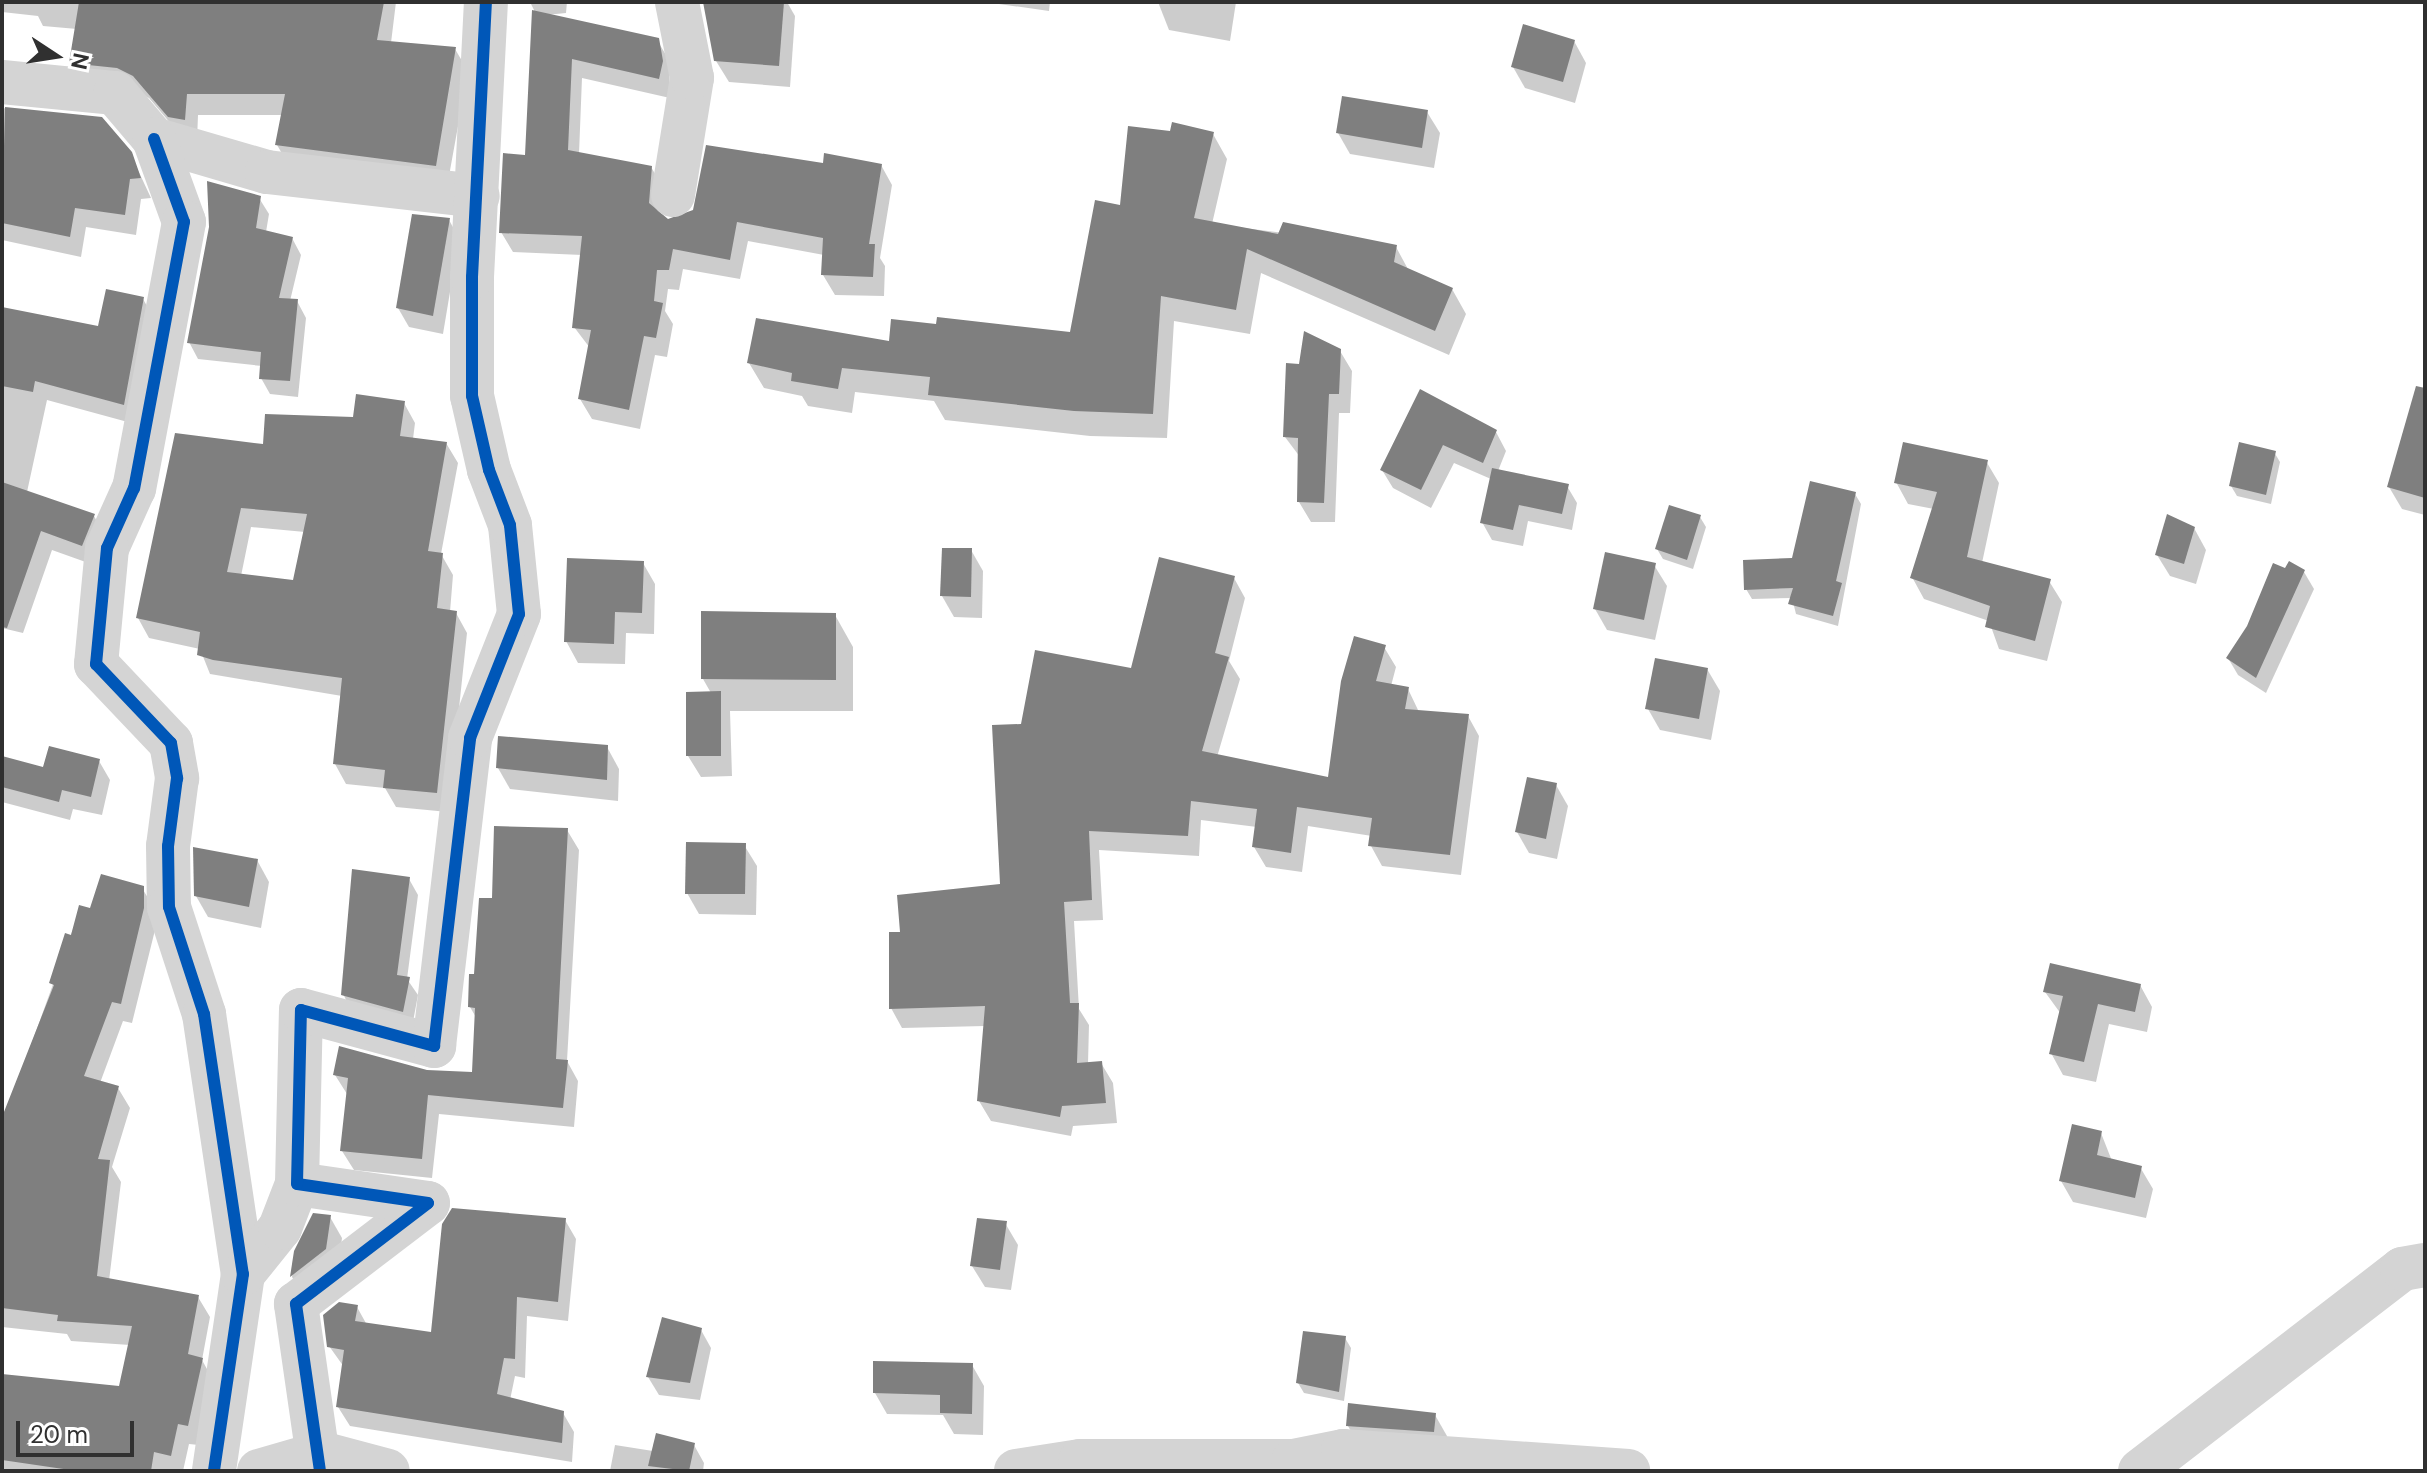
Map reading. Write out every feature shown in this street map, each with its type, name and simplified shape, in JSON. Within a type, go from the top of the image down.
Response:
[{"type":"street","points":[[243,1274],[280,1228],[297,1184],[301,1010],[434,1046],[470,738],[519,614],[510,525],[489,470],[472,396],[486,2]]},
{"type":"street","points":[[673,195],[692,78],[677,2]]},
{"type":"street","points":[[2,82],[115,93],[154,139],[184,222],[134,488],[107,548],[96,664],[171,743],[177,778],[168,846],[169,907],[204,1014],[243,1274],[214,1471]]},
{"type":"street","points":[[154,139],[267,172],[478,196]]},
{"type":"street","points":[[297,1184],[428,1203],[296,1304],[321,1462]]},
{"type":"street","points":[[2140,1471],[2402,1269],[2425,1265]]},
{"type":"street","points":[[1016,1471],[1080,1461],[1293,1461],[1343,1451],[1628,1471]]},
{"type":"street","points":[[259,1471],[321,1462],[388,1471]]},
{"type":"building","points":[[79,2],[384,2],[377,40],[456,47],[436,166],[275,145],[285,94],[187,94],[185,120],[168,117],[133,76],[117,68],[69,63]]},
{"type":"building","points":[[703,2],[784,2],[779,66],[714,61]]},
{"type":"building","points":[[532,10],[659,38],[663,61],[659,79],[572,59],[568,150],[652,166],[649,203],[668,219],[693,210],[706,145],[823,163],[824,153],[882,164],[869,244],[875,244],[873,277],[821,275],[823,238],[737,222],[730,260],[673,249],[669,270],[657,270],[654,301],[663,303],[656,338],[644,336],[629,410],[578,399],[591,330],[572,328],[582,236],[499,233],[503,153],[525,155]]},
{"type":"building","points":[[1523,24],[1575,40],[1563,82],[1511,67]]},
{"type":"building","points":[[1342,96],[1428,110],[1422,148],[1336,133]]},
{"type":"building","points":[[5,107],[102,117],[132,152],[141,178],[130,179],[125,215],[75,208],[70,237],[2,223]]},
{"type":"building","points":[[1172,122],[1214,132],[1194,218],[1278,234],[1283,222],[1397,245],[1394,262],[1453,288],[1435,331],[1247,249],[1236,310],[1161,296],[1153,414],[1074,411],[928,395],[930,377],[842,368],[838,389],[791,381],[792,373],[747,363],[756,318],[889,341],[891,319],[936,324],[937,317],[1070,332],[1095,200],[1120,205],[1128,126],[1170,131]]},
{"type":"building","points":[[207,181],[261,196],[256,228],[293,237],[279,298],[298,299],[290,381],[259,379],[261,352],[187,343],[209,227]]},
{"type":"building","points":[[412,214],[450,218],[433,316],[396,308]]},
{"type":"building","points":[[106,289],[144,297],[124,405],[35,381],[33,392],[2,386],[2,307],[98,326]]},
{"type":"building","points":[[1304,331],[1341,349],[1339,394],[1329,394],[1324,503],[1297,502],[1298,438],[1283,437],[1286,363],[1299,364]]},
{"type":"building","points":[[2416,386],[2425,388],[2425,498],[2387,487]]},
{"type":"building","points":[[1420,389],[1497,430],[1483,463],[1443,445],[1421,490],[1380,470]]},
{"type":"building","points":[[356,394],[405,401],[400,436],[447,442],[428,551],[443,553],[437,608],[457,611],[437,793],[383,788],[385,770],[333,764],[342,678],[213,660],[197,655],[200,632],[136,618],[175,433],[263,444],[265,414],[353,417]],"holes":[[[241,508],[307,514],[293,580],[227,572]]]},
{"type":"building","points":[[1903,442],[1988,460],[1967,557],[2051,579],[2035,641],[1985,627],[1990,606],[1910,578],[1937,492],[1894,483]]},
{"type":"building","points":[[2239,442],[2276,451],[2266,495],[2229,486]]},
{"type":"building","points":[[1492,468],[1569,484],[1562,514],[1519,505],[1513,530],[1480,523]]},
{"type":"building","points":[[1810,481],[1856,492],[1836,581],[1842,583],[1833,616],[1788,604],[1793,588],[1744,590],[1743,560],[1792,558]]},
{"type":"building","points":[[2,482],[95,514],[82,546],[41,531],[7,628],[2,627]]},
{"type":"building","points":[[1669,505],[1701,515],[1687,560],[1655,549]]},
{"type":"building","points":[[2167,514],[2195,527],[2184,564],[2155,555]]},
{"type":"building","points":[[942,548],[972,548],[971,597],[940,596]]},
{"type":"building","points":[[1605,552],[1656,563],[1644,620],[1593,609]]},
{"type":"building","points":[[1159,557],[1235,576],[1215,653],[1229,657],[1202,751],[1328,777],[1341,681],[1354,636],[1386,645],[1376,681],[1409,687],[1405,709],[1469,714],[1450,855],[1368,846],[1372,818],[1297,807],[1291,853],[1252,847],[1257,809],[1191,801],[1188,836],[1089,831],[1092,900],[1064,902],[1070,1003],[1079,1003],[1077,1063],[1102,1061],[1106,1103],[1062,1106],[1060,1117],[977,1101],[985,1006],[889,1009],[889,932],[900,932],[897,895],[1000,884],[992,725],[1021,724],[1035,650],[1131,668]]},
{"type":"building","points":[[567,558],[644,561],[642,613],[615,612],[614,644],[564,642]]},
{"type":"building","points":[[2289,561],[2305,570],[2256,678],[2226,658],[2247,626],[2273,563],[2285,568]]},
{"type":"building","points":[[701,611],[836,613],[836,680],[701,679]]},
{"type":"building","points":[[1655,658],[1708,668],[1699,719],[1645,709]]},
{"type":"building","points":[[721,691],[721,756],[686,756],[686,692]]},
{"type":"building","points":[[498,736],[608,745],[607,780],[496,768]]},
{"type":"building","points":[[49,746],[100,759],[91,797],[62,790],[59,802],[2,787],[2,756],[43,767]]},
{"type":"building","points":[[1527,777],[1557,783],[1546,839],[1515,832]]},
{"type":"building","points":[[494,826],[568,828],[556,1059],[568,1060],[563,1108],[428,1095],[422,1159],[340,1151],[348,1078],[333,1075],[339,1046],[427,1070],[472,1072],[475,1008],[468,1007],[469,974],[474,974],[479,898],[492,898]]},
{"type":"building","points":[[686,842],[746,843],[745,894],[685,894]]},
{"type":"building","points":[[193,847],[258,859],[249,907],[194,896]]},
{"type":"building","points":[[352,869],[410,877],[397,975],[410,977],[403,1012],[341,995]]},
{"type":"building","points":[[101,874],[144,886],[144,908],[121,1004],[112,1002],[84,1076],[119,1086],[98,1159],[110,1160],[97,1276],[199,1295],[188,1354],[203,1358],[188,1426],[178,1424],[171,1456],[154,1452],[151,1471],[77,1471],[2,1460],[2,1374],[119,1386],[132,1326],[57,1321],[58,1315],[2,1308],[2,1117],[54,985],[49,983],[65,933],[71,935],[79,905],[90,908]]},
{"type":"building","points":[[2050,963],[2141,984],[2135,1012],[2098,1004],[2084,1062],[2049,1054],[2063,996],[2043,992]]},
{"type":"building","points":[[2072,1124],[2102,1131],[2097,1155],[2142,1166],[2135,1198],[2059,1181]]},
{"type":"building","points":[[452,1208],[566,1218],[558,1302],[517,1297],[515,1359],[504,1358],[497,1394],[564,1411],[562,1443],[336,1407],[344,1350],[327,1347],[323,1315],[339,1302],[358,1305],[355,1321],[431,1332],[442,1224]]},
{"type":"building","points":[[313,1213],[331,1215],[326,1249],[290,1277],[294,1251]]},
{"type":"building","points":[[977,1218],[1007,1221],[1000,1270],[970,1266]]},
{"type":"building","points":[[662,1317],[702,1328],[690,1383],[646,1377]]},
{"type":"building","points":[[1303,1331],[1346,1336],[1339,1392],[1296,1383]]},
{"type":"building","points":[[873,1361],[973,1363],[972,1414],[940,1413],[940,1395],[873,1393]]},
{"type":"building","points":[[1348,1403],[1436,1413],[1434,1432],[1346,1426]]},
{"type":"building","points":[[656,1433],[695,1443],[689,1471],[648,1466]]},
{"type":"cycle path","points":[[320,1471],[296,1304],[428,1203],[297,1184],[301,1010],[434,1046],[470,738],[519,614],[510,525],[489,470],[472,396],[472,277],[486,2]]},
{"type":"cycle path","points":[[154,139],[184,222],[134,488],[107,548],[96,664],[171,743],[177,778],[168,846],[169,907],[204,1014],[243,1274],[214,1471]]}]
